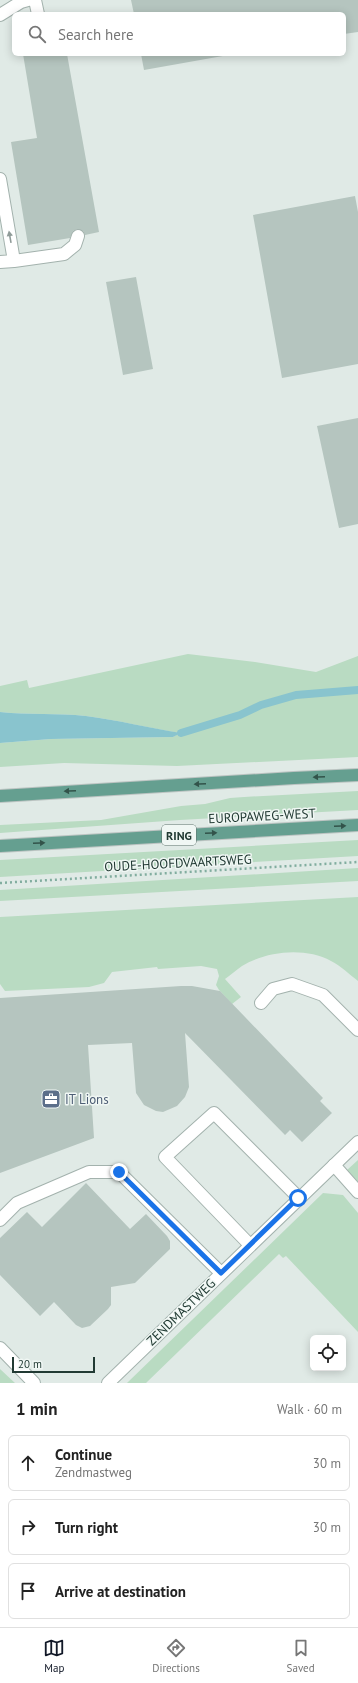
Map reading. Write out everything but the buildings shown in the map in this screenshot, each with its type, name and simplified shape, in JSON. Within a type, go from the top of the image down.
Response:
[{"type":"main road","points":[[0,796],[286,778],[358,776]]},
{"type":"main road","name":"EUROPAWEG-WEST","points":[[0,846],[358,825]]},
{"type":"street","points":[[0,15],[21,2],[28,0]]},
{"type":"street","points":[[35,0],[38,12]]},
{"type":"street","points":[[0,179],[14,261]]},
{"type":"street","points":[[0,262],[64,254],[75,245],[78,236]]},
{"type":"street","points":[[261,1003],[273,989],[292,984],[323,995],[358,1030]]},
{"type":"street","points":[[250,1245],[165,1157],[214,1113],[298,1198]]},
{"type":"street","name":"ZENDMASTWEG","points":[[108,1383],[298,1198],[358,1142]]},
{"type":"street","points":[[334,1165],[358,1192]]},
{"type":"street","points":[[0,1220],[17,1204],[90,1172],[119,1172],[221,1273]]},
{"type":"street","points":[[0,1348],[34,1383]]},
{"type":"path","name":"OUDE-HOOFDVAARTSWEG","points":[[0,883],[358,862]]},
{"type":"green space","points":[[188,654],[255,662],[316,672],[358,656],[358,757],[177,766],[64,763],[0,767],[0,743],[51,739],[173,737],[180,733],[86,716],[0,712],[0,686],[27,680],[29,688]]},
{"type":"green space","points":[[358,791],[358,810],[180,820],[0,833],[0,825],[101,820],[181,806],[205,804],[230,798]]},
{"type":"green space","points":[[358,840],[358,856],[0,877],[0,860]]},
{"type":"green space","points":[[358,868],[358,881],[0,901],[0,890]]},
{"type":"green space","points":[[358,897],[358,981],[331,961],[310,954],[298,952],[274,954],[252,961],[242,966],[225,979],[241,997],[232,1004],[216,985],[219,976],[217,969],[201,966],[158,969],[157,967],[112,972],[104,983],[89,987],[5,991],[0,984],[0,917]]},
{"type":"green space","points":[[358,1160],[358,1182],[347,1170]]},
{"type":"green space","points":[[323,1193],[343,1195],[358,1213],[358,1332],[286,1256],[283,1258],[279,1254],[146,1383],[127,1383]]},
{"type":"green space","points":[[0,1369],[15,1383],[0,1383]]},
{"type":"water","points":[[0,712],[86,716],[181,733],[173,737],[51,739],[0,743]]},
{"type":"waterway","points":[[181,733],[240,715],[261,705],[296,695],[358,690]]},
{"type":"place","name":"IT Lions","points":[[51,1099]]},
{"type":"route","points":[[119,1172],[221,1273],[298,1198]]}]
